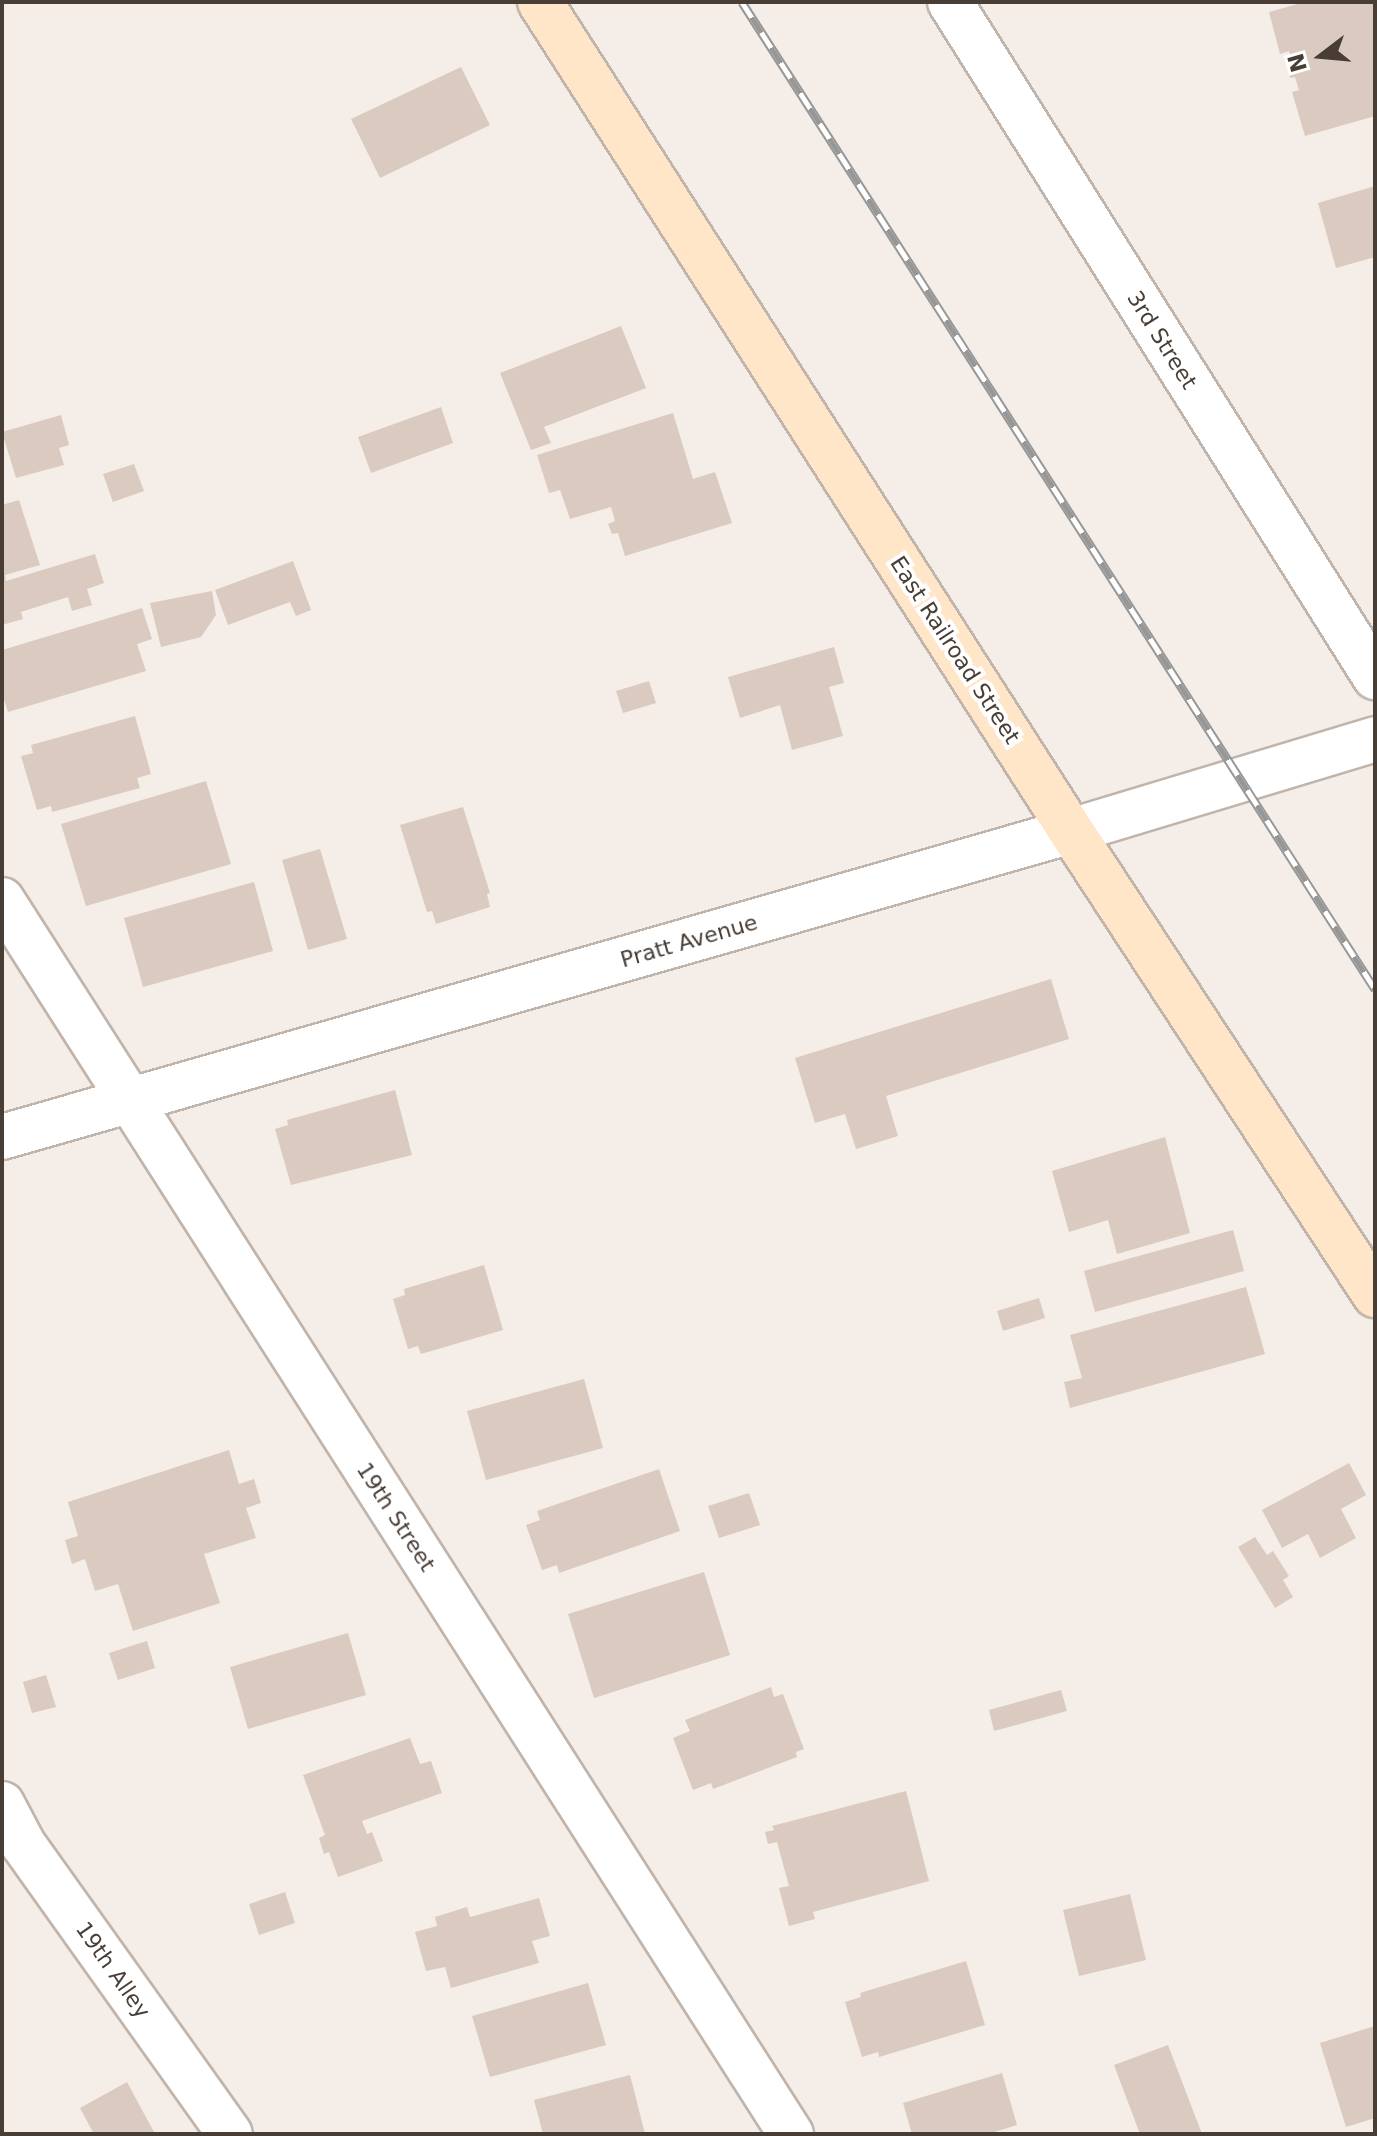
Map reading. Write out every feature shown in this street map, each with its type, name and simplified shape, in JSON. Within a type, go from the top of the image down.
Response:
[{"type":"street","name":"East Railroad Street","points":[[540,2],[1071,831],[1375,1295]]},
{"type":"street","name":"3rd Street","points":[[950,2],[1375,677]]},
{"type":"street","name":"Pratt Avenue","points":[[2,1137],[1071,831],[1375,739]]},
{"type":"street","name":"19th Street","points":[[2,900],[791,2134]]},
{"type":"street","name":"19th Alley","points":[[2,1804],[23,1844],[230,2134]]},
{"type":"building","points":[[1305,2],[1375,2],[1375,116],[1305,136],[1292,92],[1299,90],[1295,77],[1290,78],[1287,67],[1293,66],[1289,51],[1280,54],[1269,12]]},
{"type":"building","points":[[461,67],[490,125],[380,178],[351,119]]},
{"type":"building","points":[[1375,186],[1375,257],[1336,268],[1318,203]]},
{"type":"building","points":[[621,326],[646,388],[544,427],[551,443],[531,450],[500,373]]},
{"type":"building","points":[[441,407],[453,443],[371,473],[358,437]]},
{"type":"building","points":[[673,413],[693,479],[715,472],[732,523],[625,556],[618,533],[612,534],[608,524],[615,521],[611,507],[570,519],[560,490],[549,493],[537,455]]},
{"type":"building","points":[[61,415],[69,445],[59,448],[64,465],[16,478],[2,432]]},
{"type":"building","points":[[134,464],[144,491],[113,502],[103,474]]},
{"type":"building","points":[[19,500],[40,565],[5,575],[6,581],[95,554],[104,583],[87,589],[92,605],[72,611],[68,597],[21,612],[23,619],[2,625],[2,505]]},
{"type":"building","points":[[293,561],[311,610],[296,616],[290,602],[228,625],[215,590]]},
{"type":"building","points":[[212,591],[216,615],[201,637],[161,647],[150,603]]},
{"type":"building","points":[[142,608],[152,639],[137,644],[146,671],[8,712],[2,693],[2,650]]},
{"type":"building","points":[[834,647],[844,683],[829,687],[843,736],[792,750],[780,705],[740,718],[728,677]]},
{"type":"building","points":[[649,681],[656,703],[623,713],[616,691]]},
{"type":"building","points":[[135,716],[151,774],[137,778],[140,788],[52,812],[51,806],[37,810],[21,756],[33,753],[31,745]]},
{"type":"building","points":[[206,781],[231,864],[86,906],[61,824]]},
{"type":"building","points":[[463,807],[490,893],[487,894],[490,907],[436,924],[432,911],[427,912],[400,825]]},
{"type":"building","points":[[320,849],[347,939],[308,950],[282,860]]},
{"type":"building","points":[[254,882],[273,951],[143,987],[124,918]]},
{"type":"building","points":[[1051,979],[1069,1039],[886,1096],[898,1136],[856,1149],[845,1114],[815,1123],[795,1058]]},
{"type":"building","points":[[395,1090],[412,1155],[291,1185],[275,1129],[288,1125],[287,1120]]},
{"type":"building","points":[[1165,1137],[1190,1233],[1117,1254],[1108,1220],[1069,1232],[1052,1171]]},
{"type":"building","points":[[1233,1230],[1244,1271],[1095,1312],[1084,1271]]},
{"type":"building","points":[[484,1265],[503,1330],[421,1354],[418,1346],[408,1349],[393,1299],[405,1295],[404,1289]]},
{"type":"building","points":[[1246,1287],[1265,1354],[1070,1408],[1064,1382],[1082,1378],[1070,1335]]},
{"type":"building","points":[[1039,1298],[1045,1318],[1003,1331],[997,1311]]},
{"type":"building","points":[[584,1379],[603,1448],[486,1480],[467,1411]]},
{"type":"building","points":[[229,1450],[239,1484],[254,1479],[261,1503],[246,1508],[256,1538],[204,1554],[220,1603],[133,1631],[118,1584],[95,1591],[85,1559],[72,1564],[65,1540],[78,1536],[68,1502]]},
{"type":"building","points":[[1349,1463],[1366,1495],[1341,1509],[1356,1538],[1320,1558],[1308,1534],[1282,1548],[1262,1510]]},
{"type":"building","points":[[659,1469],[680,1531],[559,1573],[557,1565],[542,1570],[526,1525],[540,1520],[537,1511]]},
{"type":"building","points":[[749,1493],[760,1525],[719,1538],[708,1506]]},
{"type":"building","points":[[1255,1537],[1267,1555],[1273,1551],[1289,1576],[1283,1580],[1293,1597],[1275,1608],[1238,1547]]},
{"type":"building","points":[[704,1572],[730,1655],[594,1698],[568,1614]]},
{"type":"building","points":[[348,1633],[366,1695],[248,1729],[230,1667]]},
{"type":"building","points":[[147,1641],[155,1668],[118,1680],[109,1653]]},
{"type":"building","points":[[46,1675],[56,1707],[32,1713],[23,1682]]},
{"type":"building","points":[[771,1687],[774,1697],[783,1694],[804,1749],[796,1752],[797,1757],[713,1789],[711,1783],[693,1790],[673,1738],[690,1731],[685,1720]]},
{"type":"building","points":[[1061,1690],[1067,1711],[994,1731],[989,1710]]},
{"type":"building","points":[[410,1738],[420,1764],[431,1761],[442,1793],[362,1821],[367,1834],[372,1832],[383,1861],[338,1877],[329,1852],[324,1854],[319,1838],[325,1835],[303,1775]]},
{"type":"building","points":[[906,1791],[929,1881],[813,1912],[815,1919],[789,1926],[779,1888],[789,1886],[777,1842],[768,1844],[765,1832],[774,1830],[772,1826]]},
{"type":"building","points":[[285,1892],[295,1923],[259,1935],[249,1904]]},
{"type":"building","points":[[1130,1894],[1146,1960],[1079,1976],[1063,1910]]},
{"type":"building","points":[[539,1898],[550,1936],[532,1941],[539,1963],[451,1988],[445,1967],[426,1971],[415,1932],[437,1926],[435,1917],[467,1907],[470,1917]]},
{"type":"building","points":[[966,1961],[985,2025],[879,2057],[878,2052],[862,2057],[845,2002],[861,1997],[860,1993]]},
{"type":"building","points":[[588,1983],[606,2045],[490,2077],[472,2016]]},
{"type":"building","points":[[1375,2026],[1375,2118],[1346,2127],[1320,2043]]},
{"type":"building","points":[[1168,2045],[1202,2134],[1140,2134],[1114,2065]]},
{"type":"building","points":[[1002,2073],[1017,2125],[988,2134],[912,2134],[903,2103]]},
{"type":"building","points":[[630,2075],[645,2134],[543,2134],[534,2100]]},
{"type":"building","points":[[127,2082],[155,2134],[94,2134],[80,2108]]},
{"type":"railway","points":[[742,2],[1375,989]]}]
